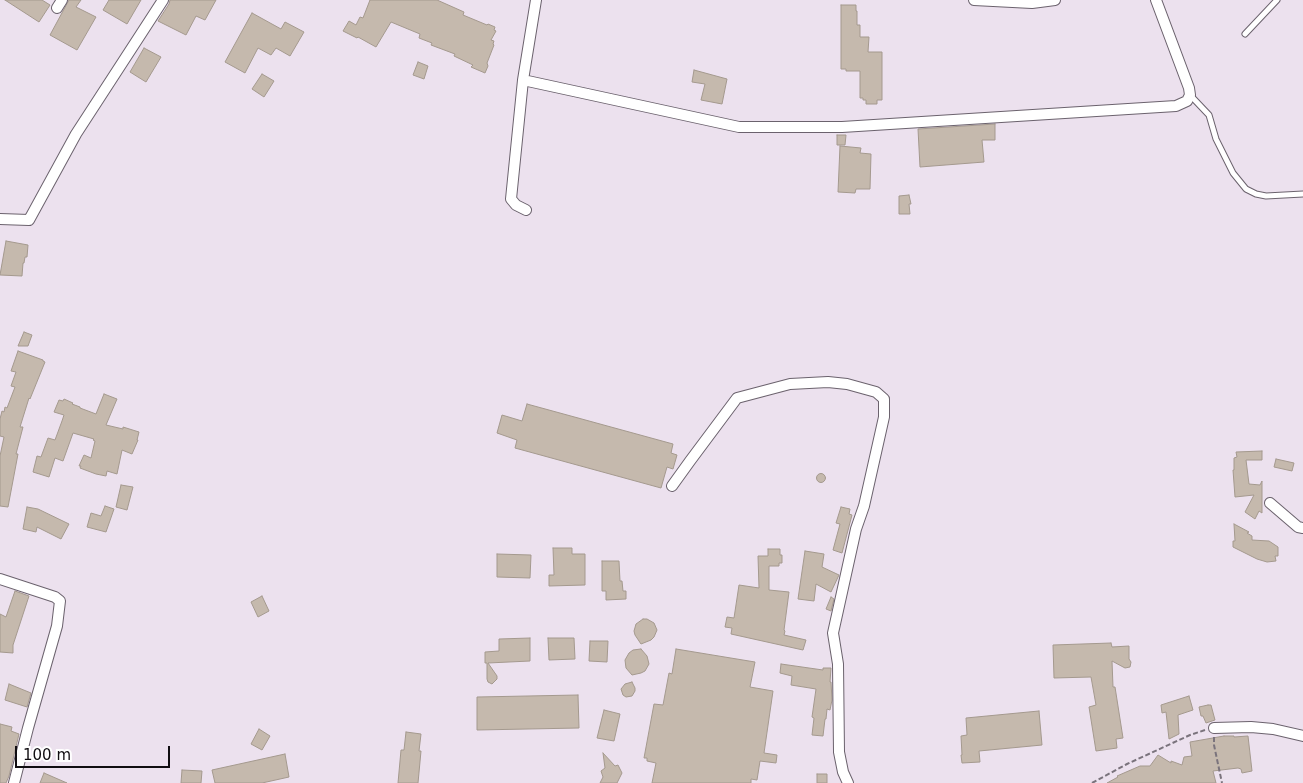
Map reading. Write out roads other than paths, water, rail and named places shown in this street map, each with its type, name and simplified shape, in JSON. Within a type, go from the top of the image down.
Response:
[{"type":"street","points":[[0,219],[29,220],[76,134],[164,0]]},
{"type":"street","points":[[526,210],[516,205],[511,199],[523,80],[536,0]]},
{"type":"street","points":[[974,0],[1032,3],[1055,0]]},
{"type":"street","points":[[523,80],[739,127],[842,127],[1176,106],[1186,101],[1190,94],[1189,88],[1156,0]]},
{"type":"street","points":[[672,486],[738,398],[790,384],[828,382],[847,384],[876,392],[884,399],[884,417],[864,506],[856,529],[833,633],[838,664],[838,752],[848,783]]},
{"type":"street","points":[[1270,503],[1298,527],[1303,528]]},
{"type":"street","points":[[0,579],[56,597],[60,601],[57,626],[14,783]]},
{"type":"street","points":[[1214,728],[1251,727],[1273,729],[1303,736]]},
{"type":"lane","points":[[1245,34],[1277,0]]},
{"type":"lane","points":[[1190,94],[1209,116],[1216,139],[1233,173],[1246,189],[1266,196],[1303,194]]}]
